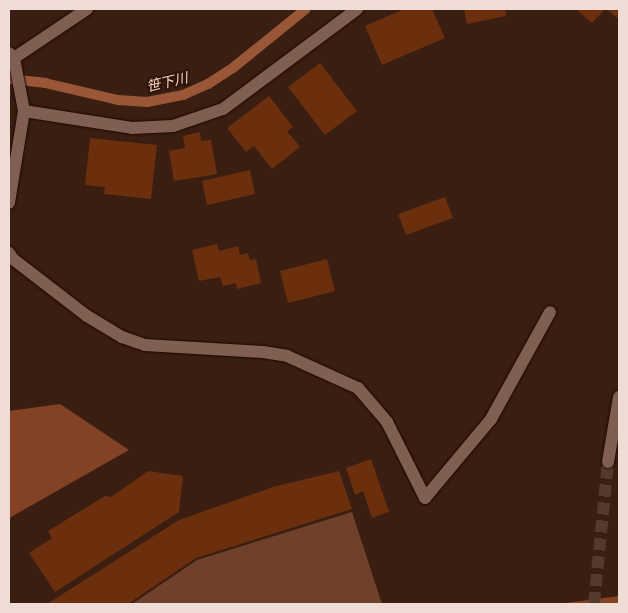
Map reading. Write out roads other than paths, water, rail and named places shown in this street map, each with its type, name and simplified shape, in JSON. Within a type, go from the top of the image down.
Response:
[{"type":"street","points":[[9,204],[24,111],[11,55],[87,9]]},
{"type":"street","points":[[24,111],[132,128],[173,126],[223,109],[358,9]]},
{"type":"street","points":[[9,253],[13,259],[87,316],[122,337],[145,345],[263,352],[286,356],[358,388],[387,422],[425,498],[491,419],[550,312]]},
{"type":"street","points":[[608,462],[619,397]]},
{"type":"waterway","name":"笹下川","points":[[9,79],[45,83],[118,100],[147,102],[183,95],[208,84],[234,67],[306,9]]},
{"type":"tunnel","points":[[594,604],[608,462]]}]
